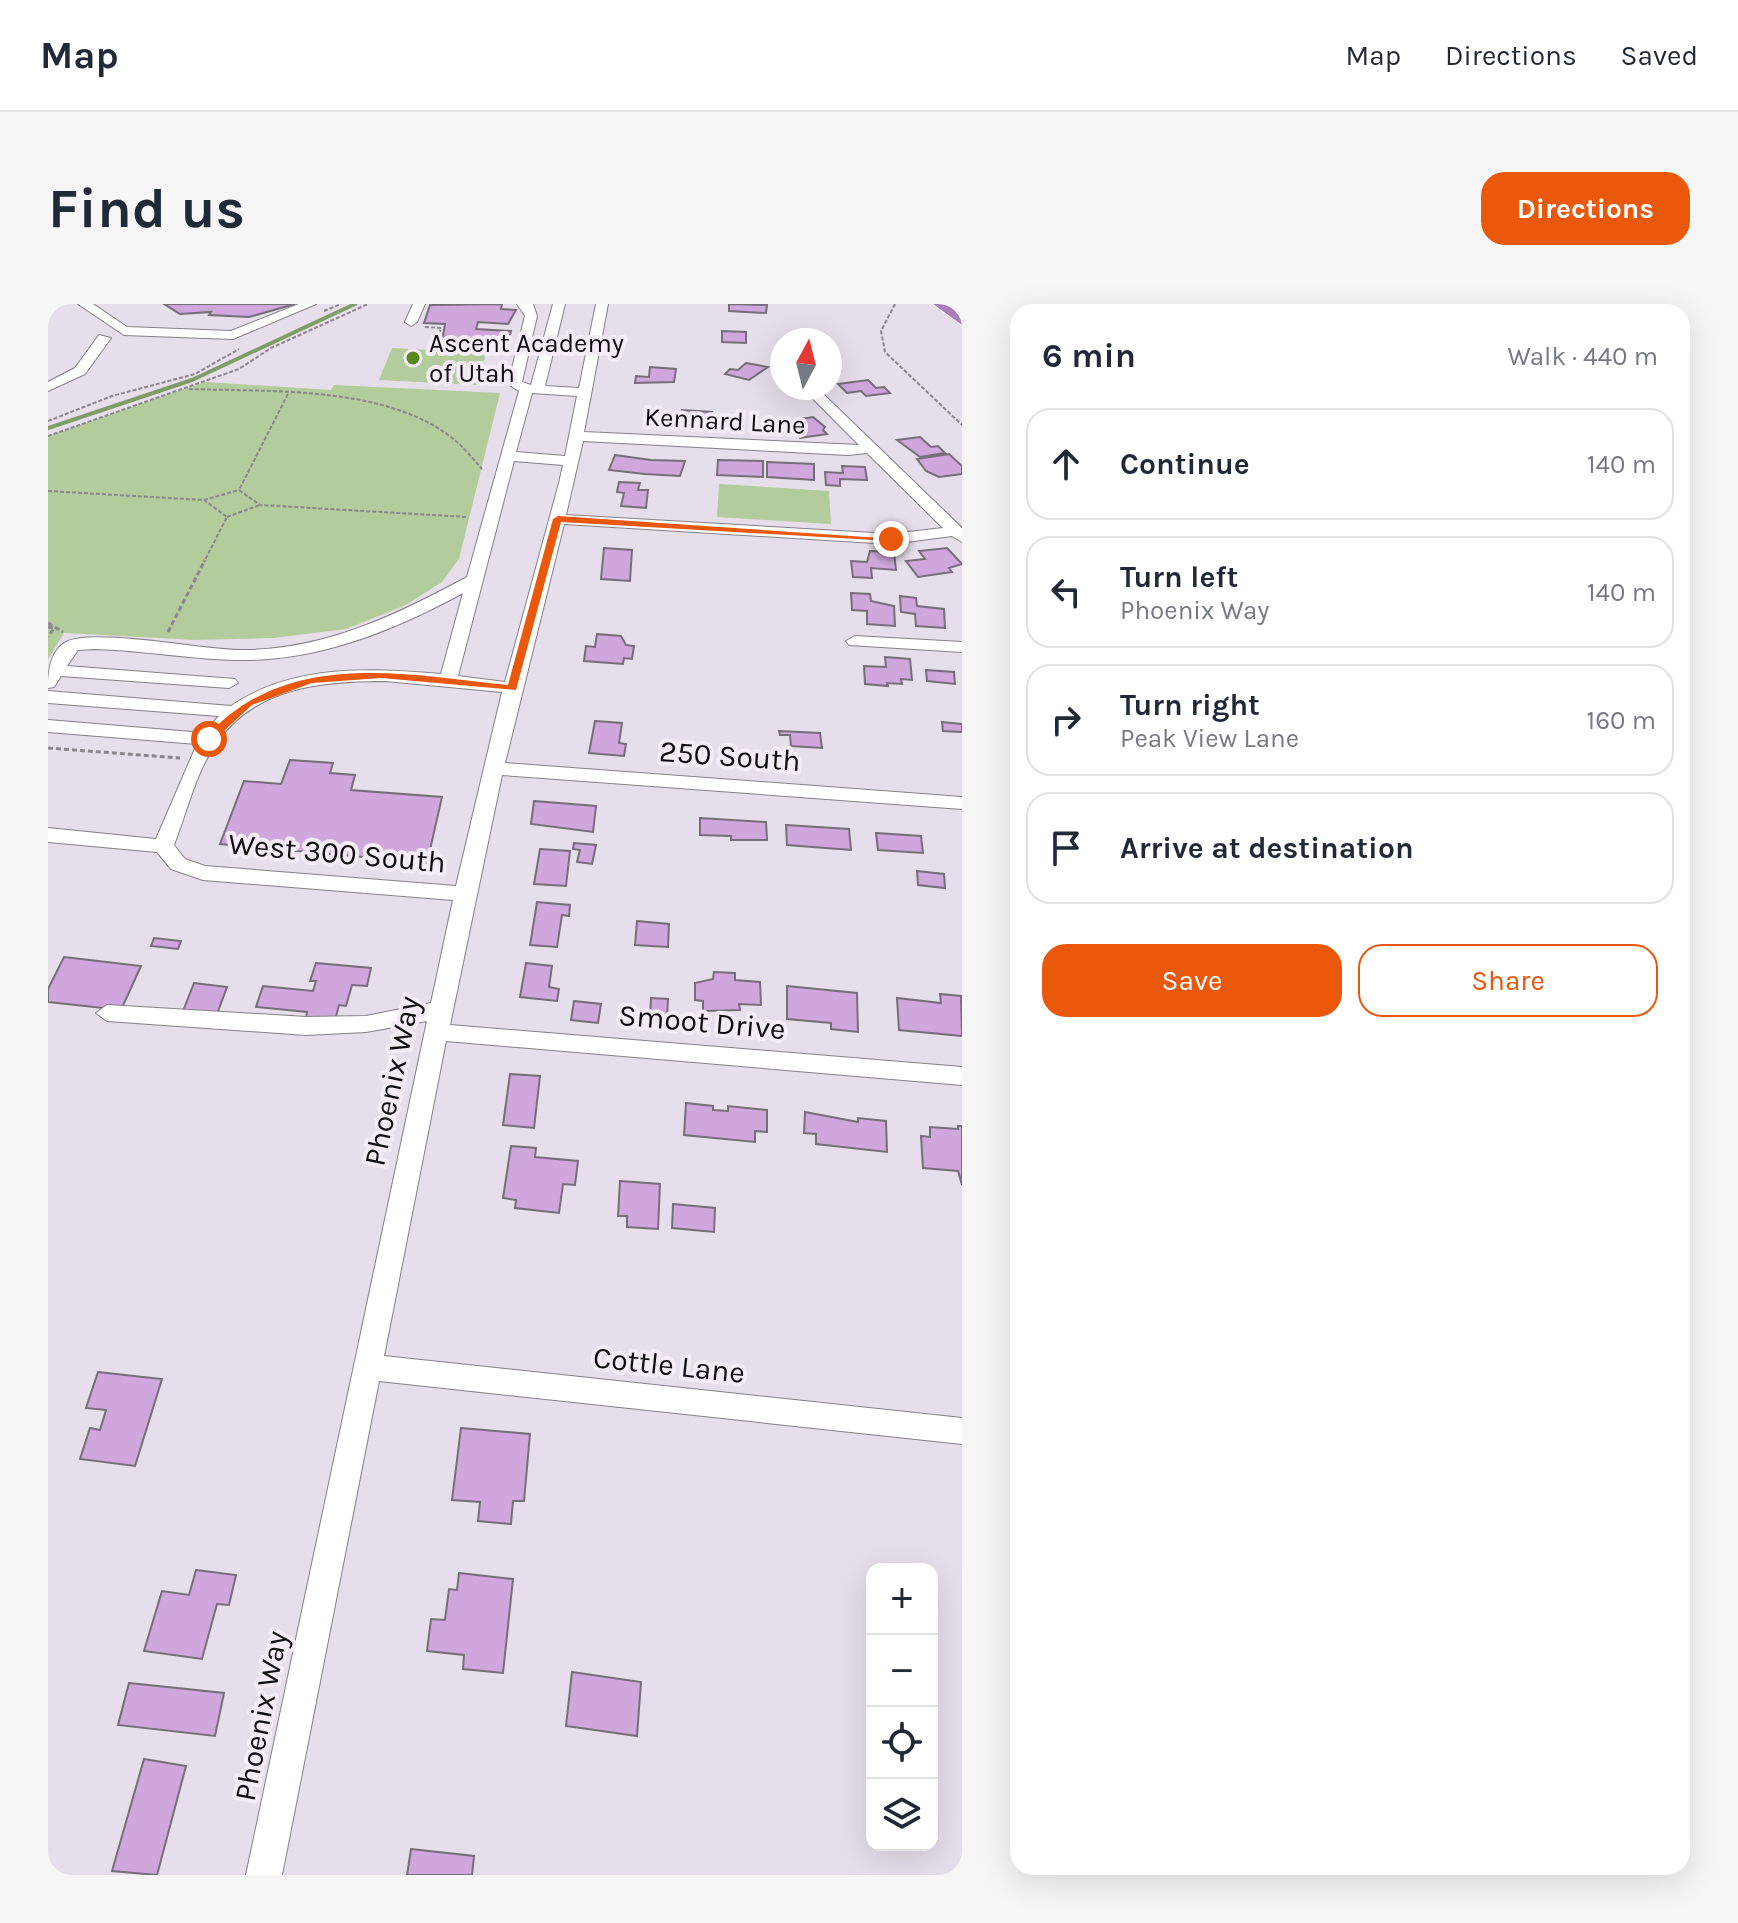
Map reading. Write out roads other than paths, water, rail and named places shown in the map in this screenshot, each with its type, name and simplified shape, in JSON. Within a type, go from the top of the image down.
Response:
[{"type":"highway","points":[[942,304],[962,320]]},
{"type":"street","points":[[84,304],[124,331],[233,335],[314,309]]},
{"type":"street","points":[[415,324],[419,304]]},
{"type":"street","points":[[523,304],[528,306],[531,316],[530,328],[515,384],[532,389],[584,392]]},
{"type":"street","points":[[448,680],[508,456],[559,304]]},
{"type":"street","name":"Phoenix Way","points":[[264,1875],[465,894],[512,688],[558,519],[600,304]]},
{"type":"street","points":[[48,387],[80,371],[104,338]]},
{"type":"street","points":[[821,400],[959,534]]},
{"type":"street","name":"Kennard Lane","points":[[576,436],[832,450],[871,448]]},
{"type":"street","points":[[508,456],[571,461]]},
{"type":"street","points":[[558,519],[891,539],[959,534]]},
{"type":"street","points":[[268,693],[256,686],[229,683],[52,676],[68,649],[82,644],[234,655],[313,647],[368,633],[474,580]]},
{"type":"street","points":[[855,641],[962,647]]},
{"type":"street","points":[[229,683],[228,674],[234,655]]},
{"type":"street","points":[[48,835],[163,846],[209,739],[236,712],[268,693],[310,680],[355,675],[448,680],[512,688]]},
{"type":"street","points":[[48,697],[236,712]]},
{"type":"street","points":[[48,726],[209,739]]},
{"type":"street","name":"250 South","points":[[493,768],[962,803]]},
{"type":"street","name":"West 300 South","points":[[163,846],[178,864],[203,873],[465,894]]},
{"type":"street","name":"Smoot Drive","points":[[107,1013],[207,1022],[306,1026],[439,1021],[962,1076]]},
{"type":"street","name":"Cottle Lane","points":[[368,1367],[962,1431]]},
{"type":"waterway","points":[[48,428],[192,380],[355,304]]},
{"type":"place","name":"Ascent Academy of Utah","points":[[413,358]]}]
